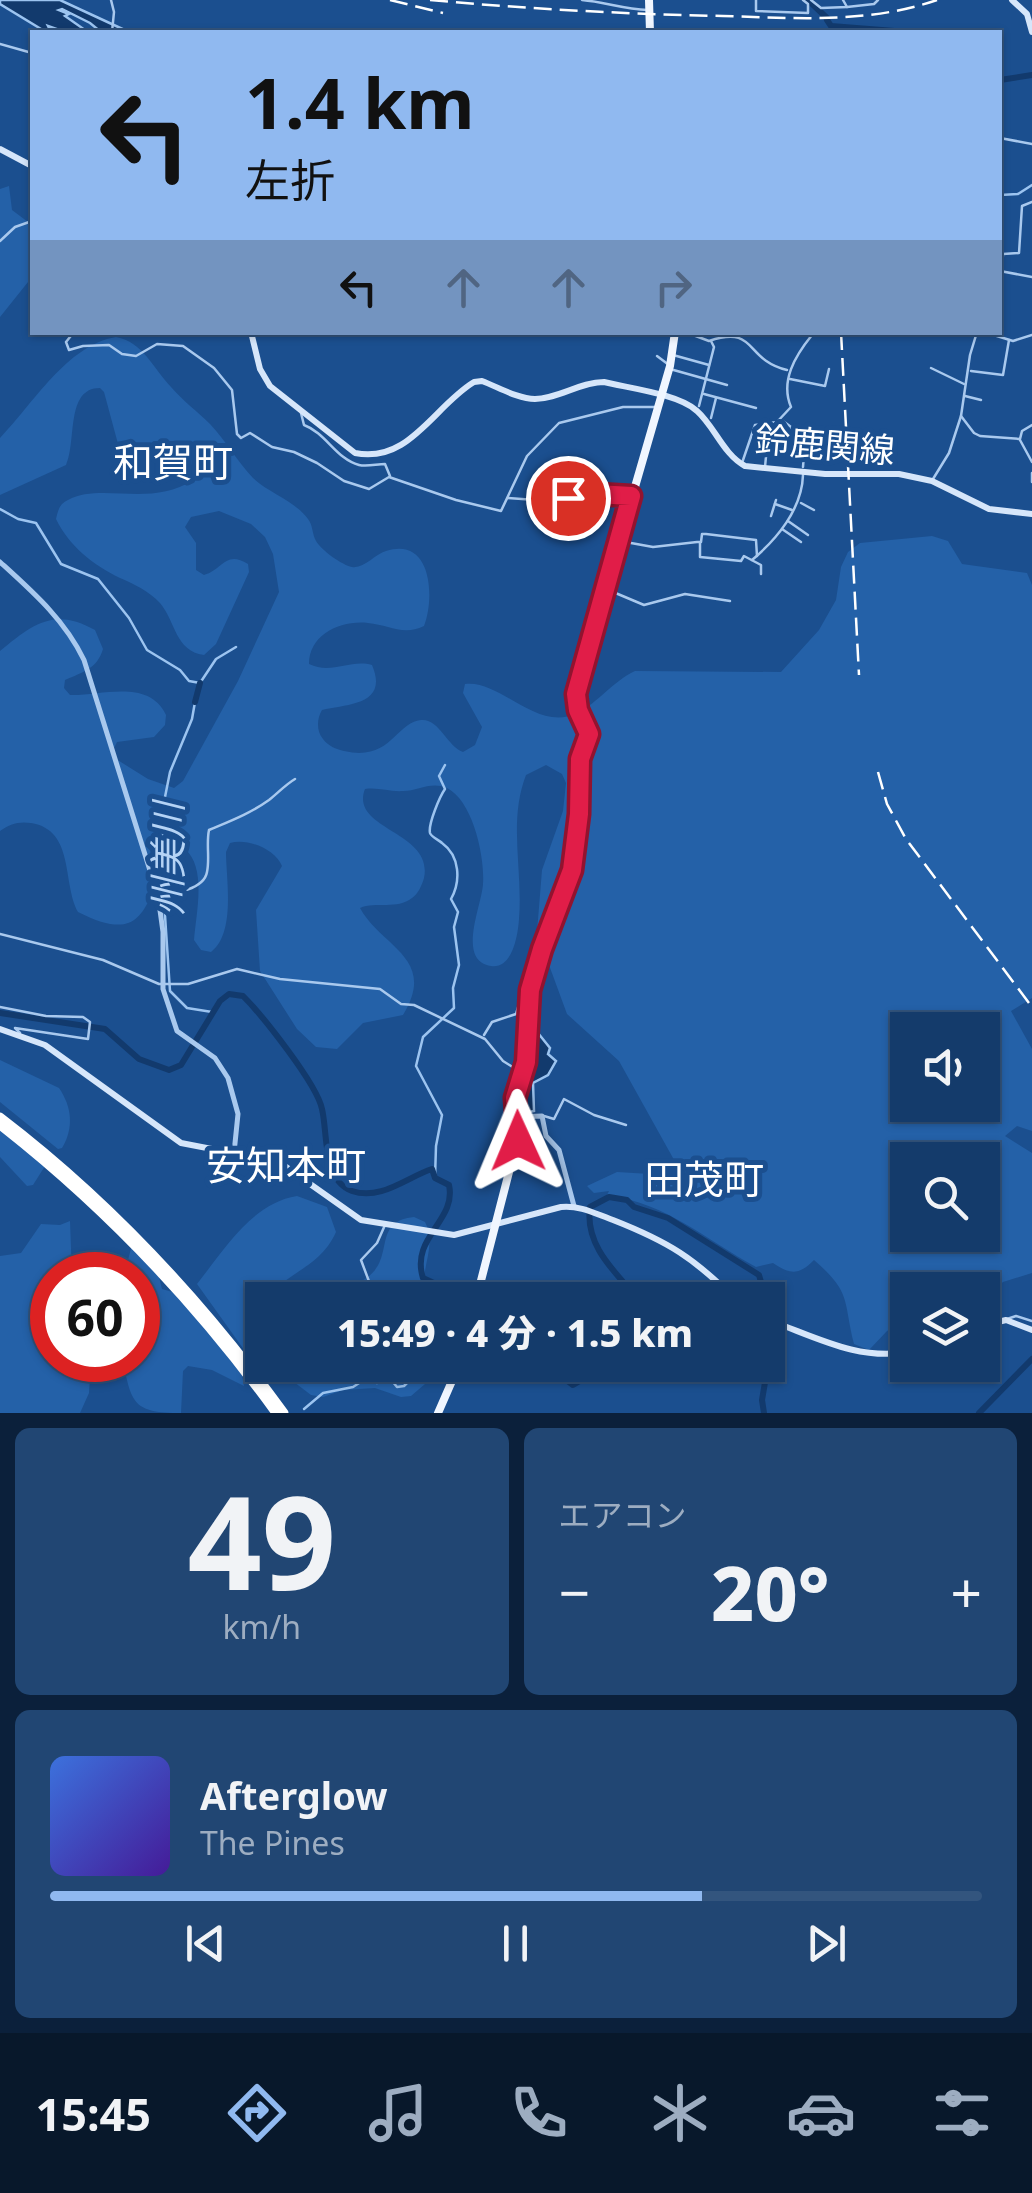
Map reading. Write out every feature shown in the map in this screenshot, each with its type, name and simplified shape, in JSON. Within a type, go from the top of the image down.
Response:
[{"type":"highway","points":[[0,1116],[93,1194],[146,1246],[218,1327],[284,1413]]},
{"type":"highway","points":[[0,1125],[142,1252],[204,1321],[276,1413]]},
{"type":"main road","points":[[1012,0],[1027,14],[1032,31]]},
{"type":"main road","points":[[649,5],[650,30]]},
{"type":"main road","points":[[0,150],[30,165]]},
{"type":"main road","name":"鈴鹿関線","points":[[252,335],[260,369],[270,386],[355,453],[372,456],[398,448],[474,382],[482,381],[530,399],[604,382],[696,410],[741,464],[932,481],[989,509],[1032,514]]},
{"type":"main road","points":[[481,1282],[518,1141],[515,1098],[524,1072],[534,978],[572,870],[580,759],[589,734],[578,710],[576,694],[670,368],[675,335]]},
{"type":"main road","points":[[0,1029],[45,1044],[180,1143],[279,1162],[357,1219],[439,1234],[466,1234],[574,1206],[649,1234],[682,1252],[716,1282]]},
{"type":"main road","points":[[1000,1322],[1032,1330]]},
{"type":"main road","points":[[785,1327],[844,1349],[890,1353]]},
{"type":"main road","points":[[438,1413],[452,1382]]},
{"type":"street","points":[[110,0],[112,30]]},
{"type":"street","points":[[582,0],[607,2],[615,9],[649,5]]},
{"type":"street","points":[[756,0],[756,11],[808,13],[804,0]]},
{"type":"street","points":[[811,0],[821,8],[874,4],[878,0]]},
{"type":"street","points":[[843,0],[847,7]]},
{"type":"street","points":[[0,44],[30,52]]},
{"type":"street","points":[[1002,138],[1032,144]]},
{"type":"street","points":[[1002,254],[1019,252],[1022,206],[1032,202]]},
{"type":"street","points":[[0,241],[15,226],[30,222]]},
{"type":"street","points":[[1002,271],[1032,277]]},
{"type":"street","points":[[72,335],[66,344],[71,351],[83,346],[109,346],[124,355],[136,356],[156,344],[185,348],[214,368],[232,390],[234,429],[241,438],[252,434],[272,447],[294,452],[344,481],[365,488],[390,477],[501,512],[527,456],[559,423],[623,407],[657,408]]},
{"type":"street","points":[[694,335],[711,341],[724,335]]},
{"type":"street","points":[[730,335],[745,339],[764,360],[789,371]]},
{"type":"street","points":[[745,339],[747,335]]},
{"type":"street","points":[[932,481],[949,453],[961,416],[976,335]]},
{"type":"street","points":[[993,335],[1017,342],[1032,335]]},
{"type":"street","points":[[741,464],[755,425],[782,420],[792,405],[788,401],[789,371],[810,336]]},
{"type":"street","points":[[970,370],[1004,376],[1009,340]]},
{"type":"street","points":[[699,406],[714,347],[711,341]]},
{"type":"street","points":[[673,355],[710,366]]},
{"type":"street","points":[[657,356],[670,368],[727,384]]},
{"type":"street","points":[[930,368],[966,384]]},
{"type":"street","points":[[789,379],[825,386],[829,369]]},
{"type":"street","points":[[702,393],[756,408]]},
{"type":"street","points":[[963,396],[981,400]]},
{"type":"street","points":[[711,418],[716,397]]},
{"type":"street","points":[[303,411],[304,424],[317,430],[345,458],[358,465],[385,464],[390,477]]},
{"type":"street","points":[[961,416],[976,434],[1020,439]]},
{"type":"street","points":[[782,420],[791,427],[796,452]]},
{"type":"street","points":[[1032,426],[1022,431],[1020,439],[1032,462]]},
{"type":"street","points":[[754,558],[800,502],[804,454],[768,446],[765,469]]},
{"type":"street","points":[[1032,472],[1032,482]]},
{"type":"street","points":[[506,498],[550,501],[592,494],[631,496]]},
{"type":"street","points":[[772,516],[776,502],[794,510]]},
{"type":"street","points":[[800,502],[814,510]]},
{"type":"street","points":[[787,520],[808,535]]},
{"type":"street","points":[[781,528],[801,542]]},
{"type":"street","points":[[754,558],[756,540],[702,534],[700,557],[742,561],[744,556],[754,558],[762,565],[761,574]]},
{"type":"street","points":[[618,540],[653,547],[701,542]]},
{"type":"street","points":[[0,562],[50,609],[76,644],[89,675],[162,896],[164,985],[177,1031],[220,1063],[238,1114],[234,1153]]},
{"type":"street","points":[[604,589],[644,604],[686,594],[730,602]]},
{"type":"street","points":[[162,896],[205,879],[210,830],[234,822],[295,779]]},
{"type":"street","points":[[0,934],[103,960],[164,985],[188,984],[237,969],[280,979],[380,989],[402,1004],[414,1005],[482,1038],[503,1060],[524,1072]]},
{"type":"street","points":[[482,1038],[492,1022],[516,1014],[524,988],[534,978]]},
{"type":"street","points":[[0,1007],[46,1016],[83,1017],[90,1022],[88,1039],[15,1028],[25,1037]]},
{"type":"street","points":[[516,1117],[554,1119],[564,1100],[626,1125]]},
{"type":"street","points":[[542,1116],[546,1136],[559,1150],[574,1206]]},
{"type":"street","points":[[16,1148],[31,1130]]},
{"type":"street","points":[[370,1282],[362,1258],[378,1243],[385,1225]]},
{"type":"street","points":[[1006,1320],[1016,1316],[1032,1321]]},
{"type":"street","points":[[202,1334],[222,1318]]},
{"type":"shaded area","points":[[0,0],[60,0],[125,30],[99,30],[62,9],[59,10],[85,30],[48,26],[50,30],[43,30],[0,4]]},
{"type":"shaded area","points":[[9,186],[12,210],[30,224],[30,280],[0,317],[0,189]]},
{"type":"shaded area","points":[[116,337],[141,350],[216,431],[253,478],[303,513],[316,541],[332,557],[356,567],[386,551],[401,549],[413,552],[421,561],[429,586],[424,626],[403,630],[368,623],[347,624],[320,637],[310,654],[309,664],[317,667],[372,665],[376,678],[371,695],[354,704],[322,710],[319,717],[323,739],[344,751],[360,753],[382,747],[412,722],[421,720],[433,723],[463,752],[475,745],[482,727],[463,693],[465,684],[492,689],[533,711],[562,717],[585,709],[635,671],[781,672],[819,630],[836,600],[841,567],[848,552],[860,543],[932,536],[948,541],[962,564],[1027,573],[1032,585],[1032,998],[1011,1011],[1032,1049],[1032,1131],[1017,1126],[1005,1136],[1032,1153],[1032,1273],[1000,1284],[1000,1272],[890,1272],[890,1329],[869,1350],[854,1344],[840,1289],[814,1260],[795,1272],[773,1263],[756,1267],[667,1214],[607,1195],[609,1191],[594,1193],[587,1186],[617,1172],[683,1176],[619,1061],[567,1014],[537,932],[542,870],[563,811],[566,783],[562,774],[546,765],[526,775],[521,793],[517,828],[520,900],[513,949],[505,962],[491,966],[481,962],[473,943],[483,873],[476,831],[464,805],[441,786],[403,791],[365,789],[363,803],[369,814],[406,840],[424,862],[423,881],[412,898],[400,904],[360,908],[402,955],[414,980],[403,1015],[363,1023],[337,1049],[316,1047],[297,1029],[260,971],[256,910],[282,866],[260,846],[230,843],[226,852],[227,919],[219,943],[211,952],[201,950],[194,940],[198,879],[192,857],[185,849],[178,849],[166,865],[143,911],[134,920],[121,925],[78,912],[55,836],[27,822],[0,831],[0,651],[34,626],[56,619],[95,630],[103,649],[100,656],[88,669],[65,680],[64,688],[70,695],[136,693],[158,704],[166,715],[165,725],[154,737],[117,742],[116,759],[148,779],[174,788],[183,781],[238,681],[279,592],[273,554],[265,537],[251,524],[219,511],[191,517],[185,527],[196,543],[196,570],[204,575],[234,559],[248,564],[249,572],[216,644],[204,655],[187,648],[156,599],[100,567],[75,546],[56,519],[65,502],[96,493],[144,494],[177,488],[193,480],[196,469],[180,453],[164,452],[127,460],[121,455],[100,388],[89,390],[77,406],[66,465],[0,495],[0,438],[52,378],[82,351]]},
{"type":"shaded area","points":[[538,1033],[556,1061],[548,1075],[533,1083],[534,1111],[519,1114],[517,1098],[533,1060]]},
{"type":"shaded area","points":[[0,1060],[59,1088],[70,1118],[62,1148],[58,1149],[0,1102]]},
{"type":"shaded area","points":[[0,1129],[45,1166],[33,1185],[27,1186],[0,1157]]},
{"type":"shaded area","points":[[297,1196],[327,1207],[336,1232],[320,1255],[284,1282],[245,1282],[245,1351],[197,1284],[253,1218],[281,1200]]},
{"type":"shaded area","points":[[414,1217],[425,1222],[429,1232],[424,1282],[358,1282],[375,1270],[389,1230]]},
{"type":"shaded area","points":[[70,1221],[71,1252],[30,1252],[30,1382],[90,1382],[89,1393],[80,1413],[0,1413],[0,1256],[21,1253],[41,1224]]},
{"type":"shaded area","points":[[160,1281],[162,1289],[176,1293],[186,1304],[242,1375],[244,1386],[212,1370],[188,1366],[183,1371],[181,1413],[144,1408],[128,1382],[160,1382]]},
{"type":"shaded area","points":[[294,1382],[426,1382],[411,1396],[401,1397],[375,1388],[343,1390],[323,1397],[311,1395]]},
{"type":"waterway","points":[[808,0],[827,18]]},
{"type":"waterway","points":[[827,20],[831,26],[882,30]]},
{"type":"waterway","points":[[1002,80],[1032,75]]},
{"type":"waterway","points":[[1002,195],[1018,194],[1032,185]]},
{"type":"waterway","points":[[0,509],[36,523],[61,564],[98,579],[129,618],[147,650],[180,670],[189,681],[200,683],[216,659],[236,647]]},
{"type":"waterway","name":"州美川","points":[[195,702],[200,683]]},
{"type":"waterway","name":"州美川","points":[[195,702],[170,772],[161,855],[170,991],[187,1008],[212,1012]]},
{"type":"waterway","points":[[435,1178],[442,1115],[416,1066],[423,1037],[454,1008],[453,988],[459,965],[454,927],[458,912],[451,899],[457,877],[455,862],[448,848],[430,833],[445,789],[439,776],[445,765]]},
{"type":"waterway","points":[[0,1013],[105,1029],[139,1059],[169,1070],[181,1065],[220,1001],[229,994],[243,996],[288,1050],[318,1098],[331,1167],[342,1185],[352,1191],[373,1193],[432,1169],[435,1178],[449,1185],[446,1209],[423,1251],[423,1278],[432,1282]]},
{"type":"waterway","points":[[623,1282],[601,1254],[590,1220],[590,1207],[609,1197],[627,1200],[634,1207],[668,1218],[759,1275],[761,1282]]},
{"type":"waterway","points":[[979,1413],[1032,1359]]},
{"type":"waterway","points":[[304,1409],[323,1393],[361,1382]]},
{"type":"waterway","points":[[393,1382],[397,1387],[408,1382]]},
{"type":"waterway","points":[[569,1382],[578,1382]]},
{"type":"waterway","points":[[764,1413],[765,1382]]},
{"type":"railway","points":[[390,0],[443,13]]},
{"type":"railway","points":[[430,0],[613,12],[804,18],[884,13],[937,0]]},
{"type":"railway","points":[[841,335],[859,675]]},
{"type":"railway","points":[[878,772],[887,804],[906,839],[1032,1007]]},
{"type":"district","name":"和賀町","points":[[173,461]]},
{"type":"district","name":"安知本町","points":[[286,1164]]},
{"type":"district","name":"田茂町","points":[[704,1178]]},
{"type":"route","points":[[518,1141],[514,1110],[526,1062],[530,990],[566,890],[574,856],[580,759],[589,734],[578,710],[576,694],[631,496],[597,494],[568,498]]}]
